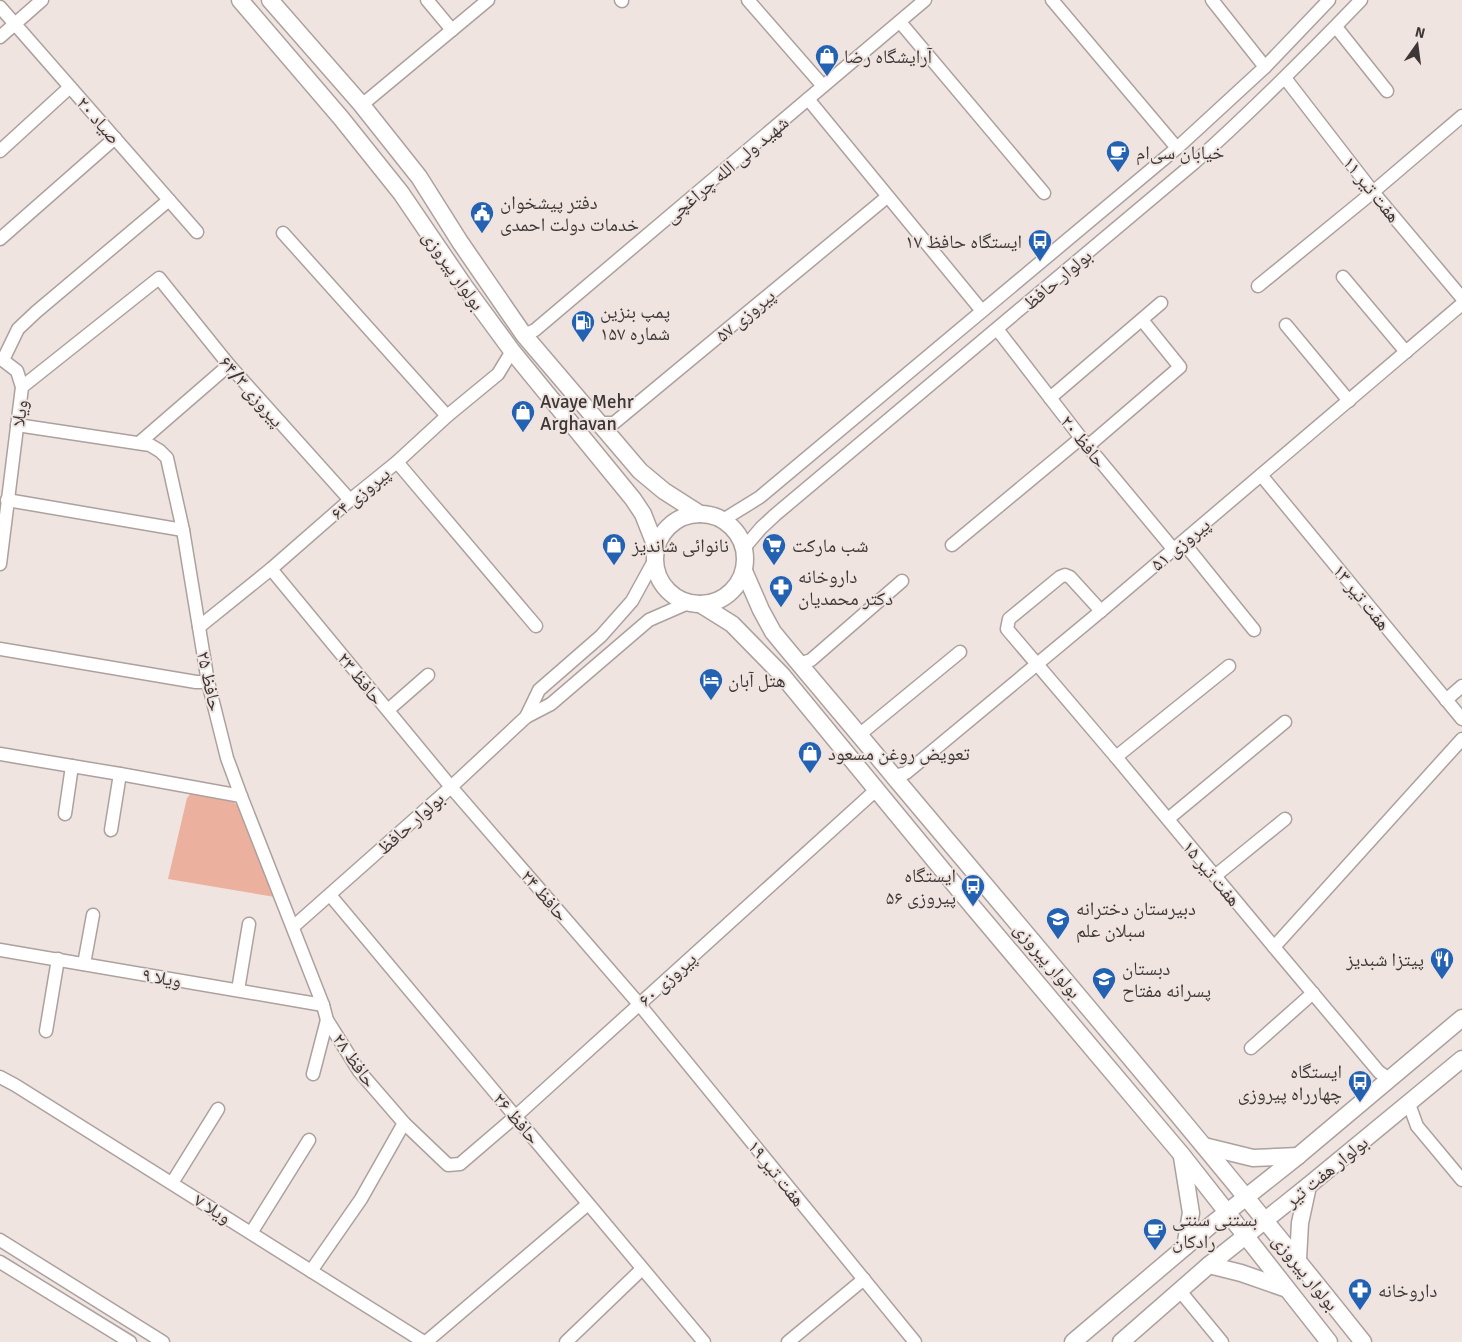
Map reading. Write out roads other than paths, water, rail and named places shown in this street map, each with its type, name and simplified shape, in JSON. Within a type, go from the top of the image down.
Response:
[{"type":"main road","name":"بولوار پیروزی","points":[[240,0],[341,118],[401,193],[465,287],[512,351],[634,499],[643,514],[656,553]]},
{"type":"main road","name":"بولوار پیروزی","points":[[270,0],[360,104],[419,177],[484,279],[524,335],[640,471],[664,491],[700,514]]},
{"type":"main road","points":[[689,515],[712,515],[723,520],[733,527],[740,537],[744,548],[744,571],[736,587],[723,598],[712,603],[694,604],[677,598],[668,591],[656,570],[656,553],[661,536],[668,527],[689,515]]},
{"type":"main road","name":"بولوار پیروزی","points":[[744,571],[773,632],[1204,1146],[1264,1221],[1298,1259],[1363,1342]]},
{"type":"main road","name":"بولوار پیروزی","points":[[694,604],[732,624],[782,676],[973,908],[1182,1155],[1329,1342]]},
{"type":"main road","name":"بولوار هفت تیر","points":[[1073,1342],[1462,1018]]},
{"type":"main road","name":"بولوار هفت تیر","points":[[1121,1342],[1209,1265],[1462,1059]]},
{"type":"main road","points":[[1204,1146],[1253,1158],[1298,1156]]},
{"type":"main road","points":[[1182,1155],[1191,1213],[1185,1247]]},
{"type":"main road","points":[[1298,1259],[1300,1223],[1308,1186]]},
{"type":"main road","points":[[1209,1265],[1241,1273],[1287,1289]]},
{"type":"street","points":[[0,37],[42,0]]},
{"type":"street","points":[[427,0],[452,30]]},
{"type":"street","points":[[360,104],[369,99],[488,0]]},
{"type":"street","points":[[748,0],[823,86]]},
{"type":"street","name":"شهید ولی الله چراغچی","points":[[524,335],[535,330],[925,0]]},
{"type":"street","points":[[1052,0],[1177,148]]},
{"type":"street","points":[[1212,0],[1265,67]]},
{"type":"street","name":"بولوار حافظ","points":[[723,520],[760,497],[1177,148],[1265,67],[1329,0]]},
{"type":"street","name":"بولوار حافظ","points":[[744,548],[775,515],[1194,163],[1240,122],[1361,0]]},
{"type":"street","name":"صیاد ۲۰","points":[[0,7],[197,232]]},
{"type":"street","points":[[900,22],[1044,193]]},
{"type":"street","points":[[1336,27],[1387,91]]},
{"type":"street","name":"هفت تیر ۱۱","points":[[1285,78],[1373,192],[1462,298]]},
{"type":"street","points":[[0,151],[70,87]]},
{"type":"street","points":[[808,99],[982,311]]},
{"type":"street","points":[[1258,286],[1462,116]]},
{"type":"street","points":[[0,239],[114,138]]},
{"type":"street","name":"پیروزی ۵۷","points":[[599,423],[614,423],[888,197]]},
{"type":"street","points":[[2,358],[18,329],[168,200]]},
{"type":"street","points":[[283,233],[447,416]]},
{"type":"street","points":[[1343,277],[1406,352]]},
{"type":"street","name":"پیروزی ۶۴/۳","points":[[22,387],[160,278],[229,366],[350,500]]},
{"type":"street","points":[[1050,398],[1161,303]]},
{"type":"street","name":"پیروزی ۵۱","points":[[894,776],[906,773],[1037,665],[1462,304]]},
{"type":"street","points":[[952,545],[1180,368],[1142,320]]},
{"type":"street","points":[[1286,325],[1349,401]]},
{"type":"street","name":"حافظ ۲۰","points":[[997,329],[1084,442],[1254,630]]},
{"type":"street","name":"پیروزی ۶۴","points":[[199,627],[398,462],[447,416],[498,374],[512,351]]},
{"type":"street","name":"ویلا","points":[[0,564],[22,387],[17,371],[2,358]]},
{"type":"street","points":[[139,443],[229,366]]},
{"type":"street","name":"حافظ ۲۵","points":[[17,425],[150,445],[167,458],[183,530],[208,682],[227,758],[240,796],[293,927]]},
{"type":"street","points":[[398,462],[536,626]]},
{"type":"street","name":"هفت تیر ۱۳","points":[[1261,475],[1462,719]]},
{"type":"street","points":[[7,500],[183,530]]},
{"type":"street","points":[[526,718],[539,690],[601,636],[632,601],[656,553]]},
{"type":"street","name":"حافظ ۲۳","points":[[271,569],[451,786]]},
{"type":"street","name":"هفت تیر ۱۵","points":[[1101,611],[1070,577],[1065,575],[1060,576],[1009,619],[1007,629],[1379,1072],[1389,1080]]},
{"type":"street","points":[[799,664],[811,660],[902,582]]},
{"type":"street","points":[[526,718],[551,704],[649,620],[694,604]]},
{"type":"street","points":[[0,649],[196,682],[208,682]]},
{"type":"street","points":[[859,735],[960,652]]},
{"type":"street","points":[[1116,757],[1229,666]]},
{"type":"street","points":[[388,710],[428,675]]},
{"type":"street","points":[[1446,700],[1462,686]]},
{"type":"street","name":"بولوار حافظ","points":[[293,927],[526,718]]},
{"type":"street","points":[[1168,819],[1285,722]]},
{"type":"street","points":[[1274,947],[1462,739]]},
{"type":"street","points":[[0,754],[240,796]]},
{"type":"street","points":[[65,814],[72,766]]},
{"type":"street","points":[[111,830],[120,774]]},
{"type":"street","name":"حافظ ۲۴","points":[[451,786],[639,1004]]},
{"type":"street","name":"پیروزی ۶۰","points":[[455,1165],[460,1164],[516,1116],[876,790]]},
{"type":"street","points":[[1215,876],[1285,819]]},
{"type":"street","name":"حافظ ۲۶","points":[[330,895],[704,1342]]},
{"type":"street","points":[[84,964],[92,915]]},
{"type":"street","points":[[238,990],[249,924]]},
{"type":"street","name":"حافظ ۲۸","points":[[293,927],[324,1005],[327,1020],[359,1071],[404,1123],[448,1164],[455,1165]]},
{"type":"street","name":"ویلا ۹","points":[[0,950],[324,1005]]},
{"type":"street","points":[[46,1032],[58,959]]},
{"type":"street","points":[[1251,1048],[1313,993]]},
{"type":"street","name":"هفت تیر ۱۹","points":[[639,1004],[916,1342]]},
{"type":"street","points":[[313,1074],[327,1020]]},
{"type":"street","name":"ویلا ۷","points":[[0,1077],[425,1342]]},
{"type":"street","points":[[1409,1104],[1417,1126],[1462,1180]]},
{"type":"street","points":[[172,1183],[218,1109]]},
{"type":"street","points":[[311,1271],[361,1198],[404,1123]]},
{"type":"street","points":[[251,1233],[308,1140]]},
{"type":"street","points":[[425,1342],[588,1204]]},
{"type":"street","points":[[0,1240],[163,1342]]},
{"type":"street","points":[[0,1262],[130,1342]]},
{"type":"street","points":[[566,1342],[642,1268]]},
{"type":"street","points":[[788,1342],[864,1280]]},
{"type":"street","points":[[1180,1291],[1222,1342]]},
{"type":"place","name":"آرایشگاه رضا","points":[[827,77]]},
{"type":"place","name":"خیابان سی‌ام","points":[[1118,173]]},
{"type":"place","name":"دفتر پیشخوان خدمات دولت احمدی","points":[[482,234]]},
{"type":"place","name":"ایستگاه حافظ ۱۷","points":[[1040,262]]},
{"type":"place","name":"پمپ بنزین شماره ۱۵۷","points":[[583,343]]},
{"type":"place","name":"Avaye Mehr Arghavan","points":[[523,433]]},
{"type":"place","name":"نانوائی شاندیز","points":[[614,566]]},
{"type":"place","name":"شب مارکت","points":[[774,566]]},
{"type":"place","name":"داروخانه دکتر محمدیان","points":[[781,608]]},
{"type":"place","name":"هتل آبان","points":[[711,701]]},
{"type":"place","name":"تعویض روغن مسعود","points":[[810,774]]},
{"type":"place","name":"ایستگاه پیروزی ۵۶","points":[[973,907]]},
{"type":"place","name":"دبیرستان دخترانه سبلان علم","points":[[1058,940]]},
{"type":"place","name":"پیتزا شبدیز","points":[[1442,980]]},
{"type":"place","name":"دبستان پسرانه مفتاح","points":[[1104,1000]]},
{"type":"place","name":"ایستگاه چهارراه پیروزی","points":[[1360,1103]]},
{"type":"place","name":"بستنی سنتی رادکان","points":[[1155,1251]]},
{"type":"place","name":"داروخانه","points":[[1360,1311]]}]
